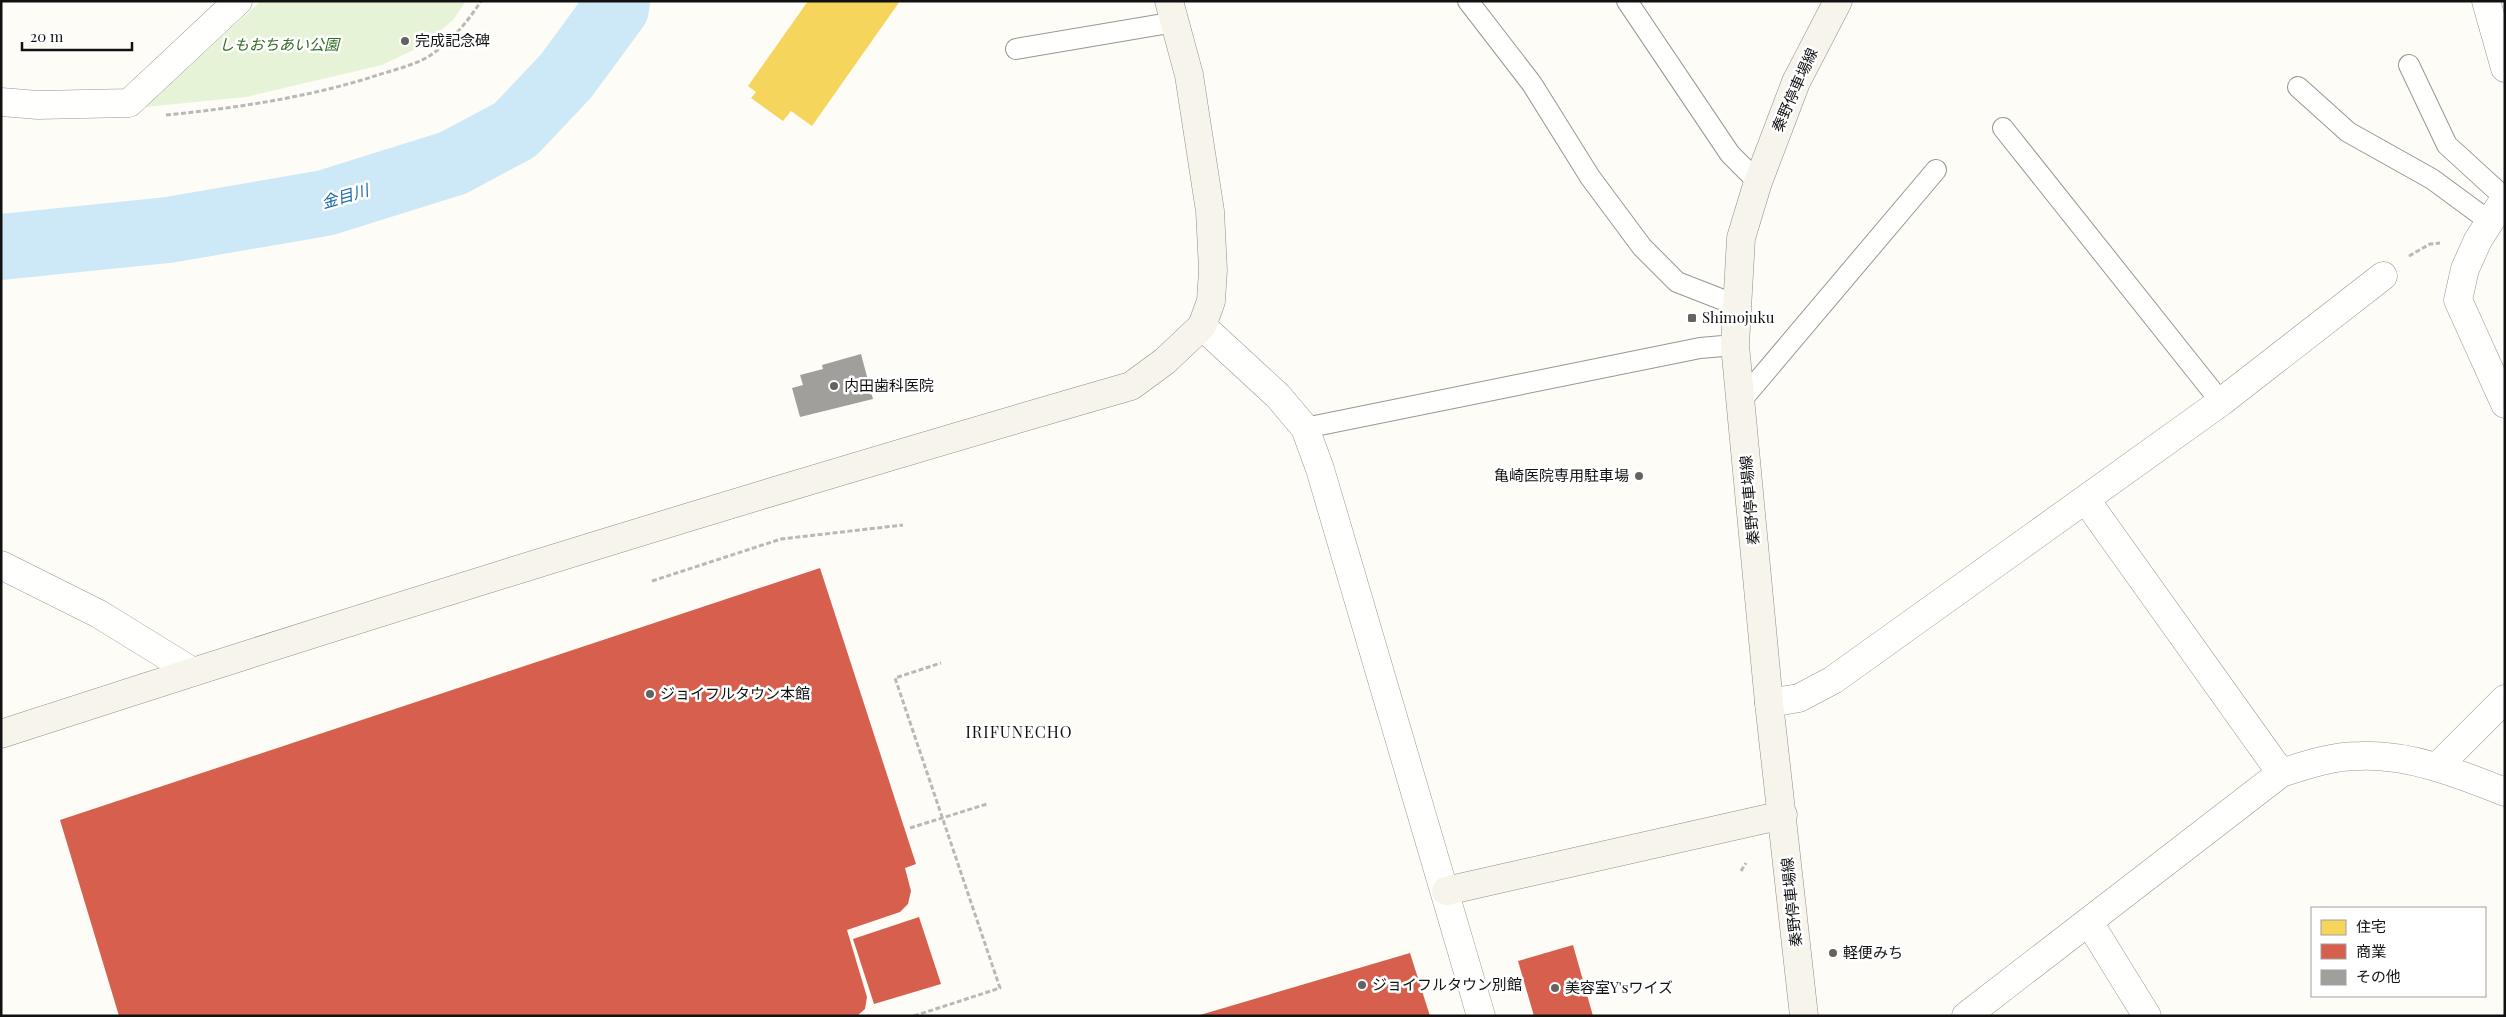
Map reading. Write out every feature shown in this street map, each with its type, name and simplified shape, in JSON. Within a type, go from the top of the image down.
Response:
[{"type":"street","points":[[1,102],[38,105],[129,103],[238,1]]},
{"type":"street","name":"秦野停車場線","points":[[1804,1016],[1769,703],[1740,402],[1735,345],[1736,306],[1742,238],[1758,182],[1796,82],[1838,1]]},
{"type":"street","points":[[2486,1],[2505,68]]},
{"type":"street","points":[[1,734],[193,672],[870,462],[1131,386],[1165,361],[1202,326],[1211,301],[1213,270],[1210,211],[1189,75],[1172,12]]},
{"type":"street","points":[[2505,198],[2489,221],[2465,269],[2458,300],[2505,404]]},
{"type":"street","points":[[1769,703],[1799,698],[1833,680],[2221,402],[2383,276]]},
{"type":"street","points":[[1202,326],[1278,396],[1305,428],[1320,469],[1446,891],[1481,1016]]},
{"type":"street","points":[[2086,500],[2281,773]]},
{"type":"street","points":[[1,565],[99,614],[193,672]]},
{"type":"street","points":[[2437,767],[2505,699]]},
{"type":"street","points":[[1966,1016],[2281,773],[2318,761],[2360,756],[2394,759],[2437,767],[2505,792]]},
{"type":"street","points":[[1446,891],[1783,816]]},
{"type":"street","points":[[2089,922],[2147,1016]]},
{"type":"lane","points":[[1468,1],[1532,84],[1590,177],[1642,247],[1677,282],[1736,306]]},
{"type":"lane","points":[[1627,1],[1730,154],[1758,182]]},
{"type":"lane","points":[[1016,49],[1172,12]]},
{"type":"lane","points":[[2409,65],[2447,145],[2505,198]]},
{"type":"lane","points":[[2298,87],[2348,132],[2432,179],[2489,221]]},
{"type":"lane","points":[[2003,128],[2221,402]]},
{"type":"lane","points":[[1740,402],[1936,170]]},
{"type":"lane","points":[[1305,428],[1700,348],[1735,345]]},
{"type":"path","points":[[129,103],[141,119],[240,107],[299,97],[349,84],[424,58],[447,43],[481,1]]},
{"type":"path","points":[[652,581],[782,539],[902,525]]},
{"type":"path","points":[[914,1016],[1000,988],[895,678],[941,663]]},
{"type":"path","points":[[910,828],[987,804]]},
{"type":"path","points":[[1741,871],[1746,863]]},
{"type":"green space","name":"しもおちあい公園","points":[[261,1],[466,1],[453,20],[424,45],[382,65],[246,97],[145,107]]},
{"type":"building: 住宅","points":[[808,1],[900,1],[812,126],[791,111],[783,121],[751,98],[756,92],[748,86]]},
{"type":"building: 商業","name":"ジョイフルタウン本館","points":[[820,568],[916,864],[905,868],[911,891],[908,904],[900,912],[847,930],[867,997],[865,1009],[857,1016],[119,1016],[60,820]]},
{"type":"building: 商業","points":[[919,917],[941,984],[874,1004],[853,939]]},
{"type":"building: 商業","name":"美容室Y'sワイズ","points":[[1573,945],[1593,1016],[1534,1016],[1518,961]]},
{"type":"building: 商業","name":"ジョイフルタウン別館","points":[[1410,953],[1430,1016],[1200,1016],[1200,1015]]},
{"type":"building: その他","name":"内田歯科医院","points":[[861,354],[873,399],[800,417],[792,388],[803,385],[800,375],[823,369],[822,365]]},
{"type":"waterway","name":"金目川","points":[[1,247],[168,230],[325,203],[453,163],[515,130],[566,76],[616,8],[617,1]]},
{"type":"place","name":"完成記念碑","points":[[405,41]]},
{"type":"place","name":"Shimojuku","points":[[1692,318]]},
{"type":"place","name":"内田歯科医院","points":[[834,386]]},
{"type":"place","name":"亀崎医院専用駐車場","points":[[1639,476]]},
{"type":"place","name":"ジョイフルタウン本館","points":[[650,694]]},
{"type":"place","name":"軽便みち","points":[[1833,953]]},
{"type":"place","name":"ジョイフルタウン別館","points":[[1362,985]]},
{"type":"place","name":"美容室Y'sワイズ","points":[[1555,988]]},
{"type":"district","name":"IRIFUNECHO","points":[[1019,732]]}]
